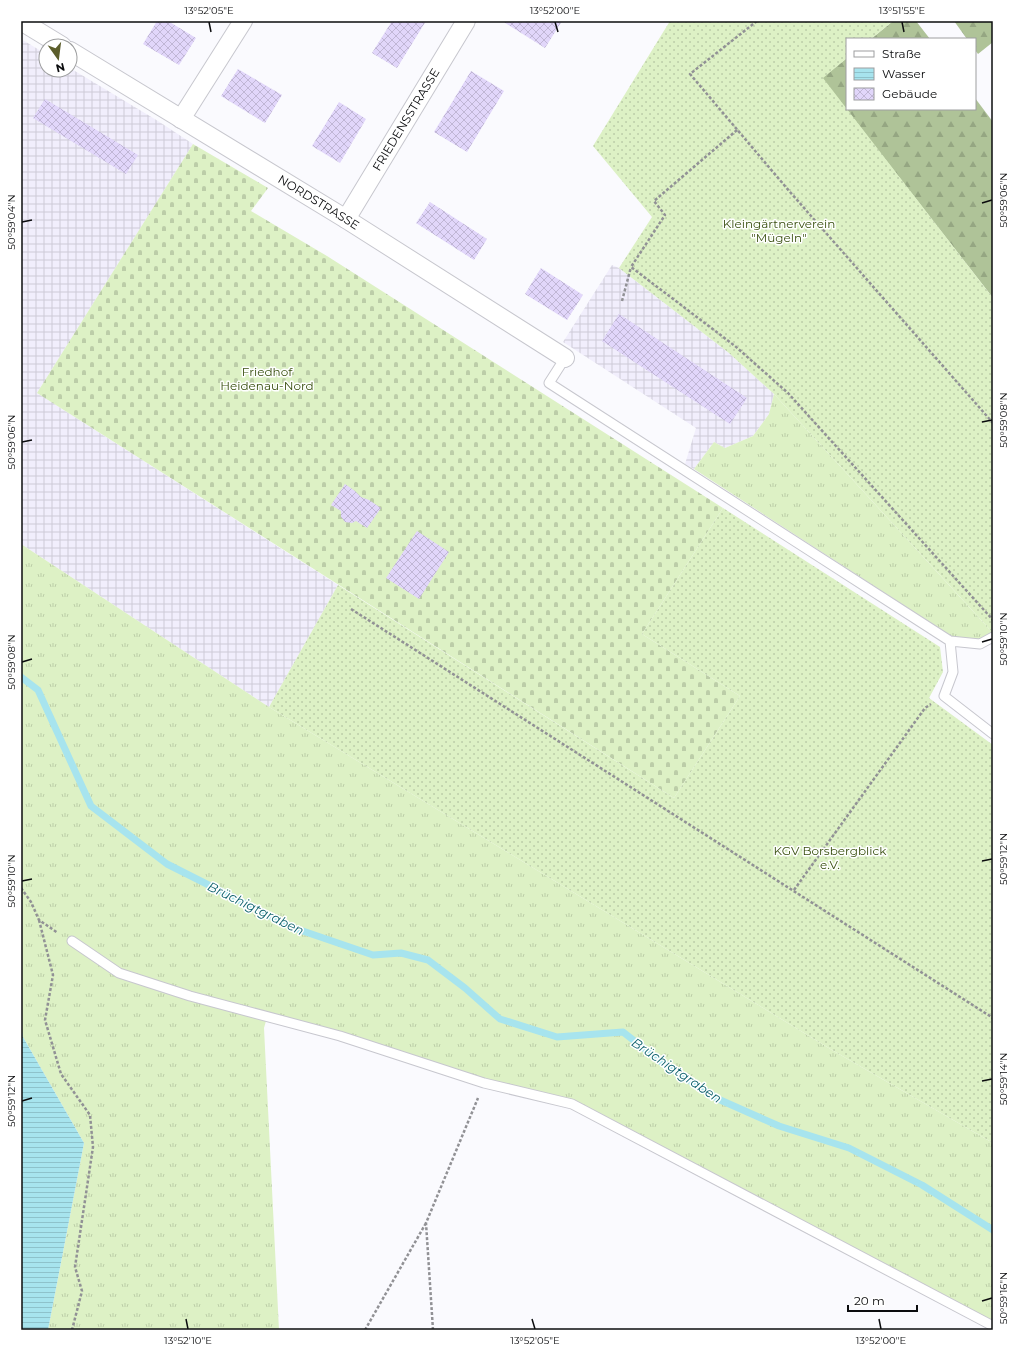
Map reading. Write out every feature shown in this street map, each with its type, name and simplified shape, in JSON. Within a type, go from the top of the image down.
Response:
[{"type":"street","points":[[21,21],[49,38]]},
{"type":"street","points":[[182,118],[243,21]]},
{"type":"street","name":"FRIEDENSSTRASSE","points":[[346,219],[466,21]]},
{"type":"street","name":"NORDSTRASSE","points":[[78,56],[346,219],[565,358]]},
{"type":"lane","points":[[565,358],[549,383],[950,641],[980,644],[993,637]]},
{"type":"lane","points":[[950,641],[953,672],[944,696],[993,734]]},
{"type":"lane","points":[[72,941],[119,973],[190,996],[340,1036],[484,1083],[572,1104],[993,1326]]},
{"type":"path","points":[[757,21],[690,74],[795,198],[993,423]]},
{"type":"path","points":[[622,301],[632,267],[665,215],[654,201],[737,130]]},
{"type":"path","points":[[632,267],[735,346],[788,394],[993,620]]},
{"type":"path","points":[[351,609],[993,1018]]},
{"type":"path","points":[[794,890],[925,708],[944,696]]},
{"type":"path","points":[[21,888],[31,902],[39,920],[53,975],[45,1020],[61,1074],[90,1115],[93,1147],[75,1267],[82,1292],[72,1330]]},
{"type":"path","points":[[39,920],[72,941]]},
{"type":"path","points":[[365,1330],[426,1223],[484,1083]]},
{"type":"path","points":[[426,1223],[433,1330]]},
{"type":"shaded area","points":[[21,39],[38,49],[38,78],[78,78],[78,73],[193,144],[37,393],[338,585],[269,707],[21,544]]},
{"type":"shaded area","points":[[612,265],[619,268],[729,353],[774,394],[769,414],[753,436],[725,448],[714,442],[694,469],[685,464],[696,428],[563,342]]},
{"type":"green space","name":"Kleingärtnerverein \"Mügeln\"","points":[[670,21],[893,21],[872,38],[846,38],[846,59],[823,78],[846,108],[846,110],[848,110],[993,298],[993,633],[774,394],[729,353],[619,268],[652,217],[593,146]]},
{"type":"green space","points":[[893,21],[916,21],[929,38],[872,38]]},
{"type":"green space","points":[[954,21],[993,21],[993,42],[978,54],[976,51],[976,38],[966,38]]},
{"type":"green space","points":[[846,59],[846,109],[822,78]]},
{"type":"green space","points":[[976,99],[993,122],[993,298],[847,110],[976,110]]},
{"type":"green space","name":"Friedhof Heidenau-Nord","points":[[193,144],[268,188],[251,211],[327,256],[723,508],[642,634],[740,696],[674,798],[37,393]]},
{"type":"green space","points":[[774,394],[992,632],[979,640],[951,636],[694,469],[714,442],[725,448],[753,436],[769,414]]},
{"type":"green space","name":"KGV Borsbergblick e.V.","points":[[723,508],[940,647],[943,672],[929,698],[993,745],[993,1143],[832,1050],[269,707],[338,585],[674,798],[740,696],[642,634]]},
{"type":"green space","points":[[21,544],[269,707],[832,1050],[993,1143],[993,1326],[572,1104],[484,1083],[268,1014],[264,1028],[279,1330],[48,1330],[84,1143],[23,1037],[21,1026]]},
{"type":"water","points":[[21,1026],[23,1037],[84,1143],[48,1330],[21,1330]]},
{"type":"building","points":[[157,21],[168,21],[196,38],[179,65],[143,44]]},
{"type":"building","points":[[392,21],[426,21],[397,68],[372,53]]},
{"type":"building","points":[[502,21],[562,21],[545,48]]},
{"type":"building","points":[[238,69],[282,95],[265,123],[221,96]]},
{"type":"building","points":[[471,71],[504,91],[467,152],[434,132]]},
{"type":"building","points":[[45,99],[138,155],[126,174],[33,118]]},
{"type":"building","points":[[339,102],[366,119],[340,163],[312,146]]},
{"type":"building","points":[[430,202],[487,239],[474,260],[416,223]]},
{"type":"building","points":[[541,268],[583,295],[567,320],[525,294]]},
{"type":"building","points":[[619,314],[747,398],[730,424],[602,341]]},
{"type":"building","points":[[345,484],[361,497],[369,500],[381,508],[367,528],[356,521],[352,523],[345,522],[341,517],[341,511],[331,505]]},
{"type":"building","points":[[417,531],[449,552],[419,599],[386,578]]},
{"type":"waterway","name":"Brüchigtgraben","points":[[21,677],[38,690],[91,806],[167,864],[294,928],[373,955],[401,953],[428,960],[465,988],[500,1019],[557,1037],[623,1032],[660,1061],[718,1099],[779,1126],[849,1148],[922,1185],[993,1230]]}]
